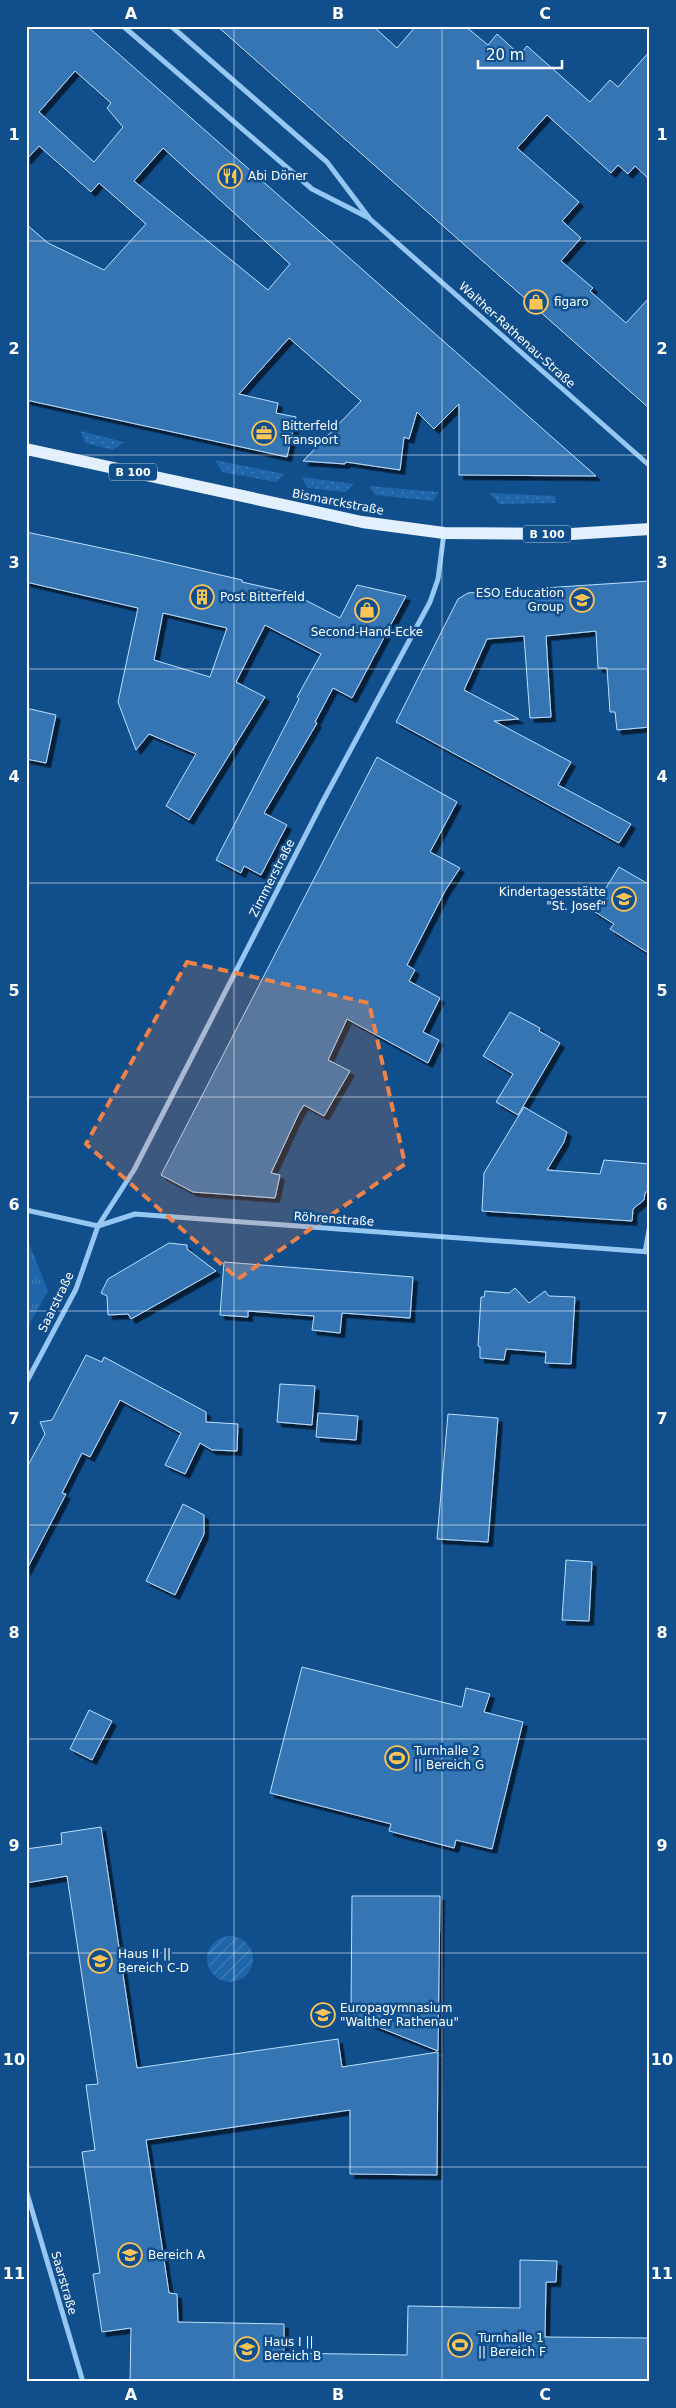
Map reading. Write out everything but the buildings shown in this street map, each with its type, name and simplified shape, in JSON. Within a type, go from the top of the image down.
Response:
[{"type":"main road","name":"Bismarckstraße","points":[[26,448],[362,522],[444,533],[571,534],[650,529]]},
{"type":"street","name":"Walther-Rathenau-Straße","points":[[123,26],[312,189],[370,219]]},
{"type":"street","name":"Walther-Rathenau-Straße","points":[[171,26],[327,162],[370,219],[650,466]]},
{"type":"street","name":"Zimmerstraße","points":[[98,1226],[134,1170],[323,801],[430,602],[438,579],[444,533]]},
{"type":"street","points":[[26,1210],[98,1226]]},
{"type":"street","name":"Röhrenstraße","points":[[98,1226],[135,1214],[647,1252],[650,1225]]},
{"type":"street","name":"Saarstraße","points":[[26,1383],[76,1289],[98,1226]]},
{"type":"street","name":"Saarstraße","points":[[26,2190],[83,2382]]},
{"type":"highlighted area","points":[[187,962],[369,1003],[405,1164],[238,1279],[86,1144]]},
{"type":"green space","points":[[81,431],[124,442],[113,450],[85,443]]},
{"type":"green space","points":[[215,460],[285,474],[276,482],[222,472]]},
{"type":"green space","points":[[301,477],[354,484],[346,492],[308,488]]},
{"type":"green space","points":[[369,486],[439,492],[433,501],[375,495]]},
{"type":"green space","points":[[489,493],[555,496],[556,503],[499,504]]},
{"type":"green space","points":[[26,1236],[48,1291],[26,1330]]},
{"type":"green space","points":[[226,1936],[234,1936],[243,1940],[249,1946],[253,1959],[249,1972],[243,1978],[234,1982],[226,1982],[217,1978],[211,1972],[207,1963],[207,1955],[211,1946],[217,1940]]},
{"type":"place","name":"Abi Döner","points":[[230,176]]},
{"type":"place","name":"figaro","points":[[536,302]]},
{"type":"place","name":"Bitterfeld Transport","points":[[264,433]]},
{"type":"place","name":"Post Bitterfeld","points":[[202,597]]},
{"type":"place","name":"ESO Education Group","points":[[582,600]]},
{"type":"place","name":"Second-Hand-Ecke","points":[[367,610]]},
{"type":"place","name":"Kindertagesstätte \"St. Josef\"","points":[[624,899]]},
{"type":"place","name":"Turnhalle 2 || Bereich G","points":[[397,1758]]},
{"type":"place","name":"Haus II || Bereich C-D","points":[[100,1961]]},
{"type":"place","name":"Europagymnasium \"Walther Rathenau\"","points":[[323,2015]]},
{"type":"place","name":"Bereich A","points":[[130,2255]]},
{"type":"place","name":"Turnhalle 1 || Bereich F","points":[[460,2345]]},
{"type":"place","name":"Haus I || Bereich B","points":[[247,2349]]}]
